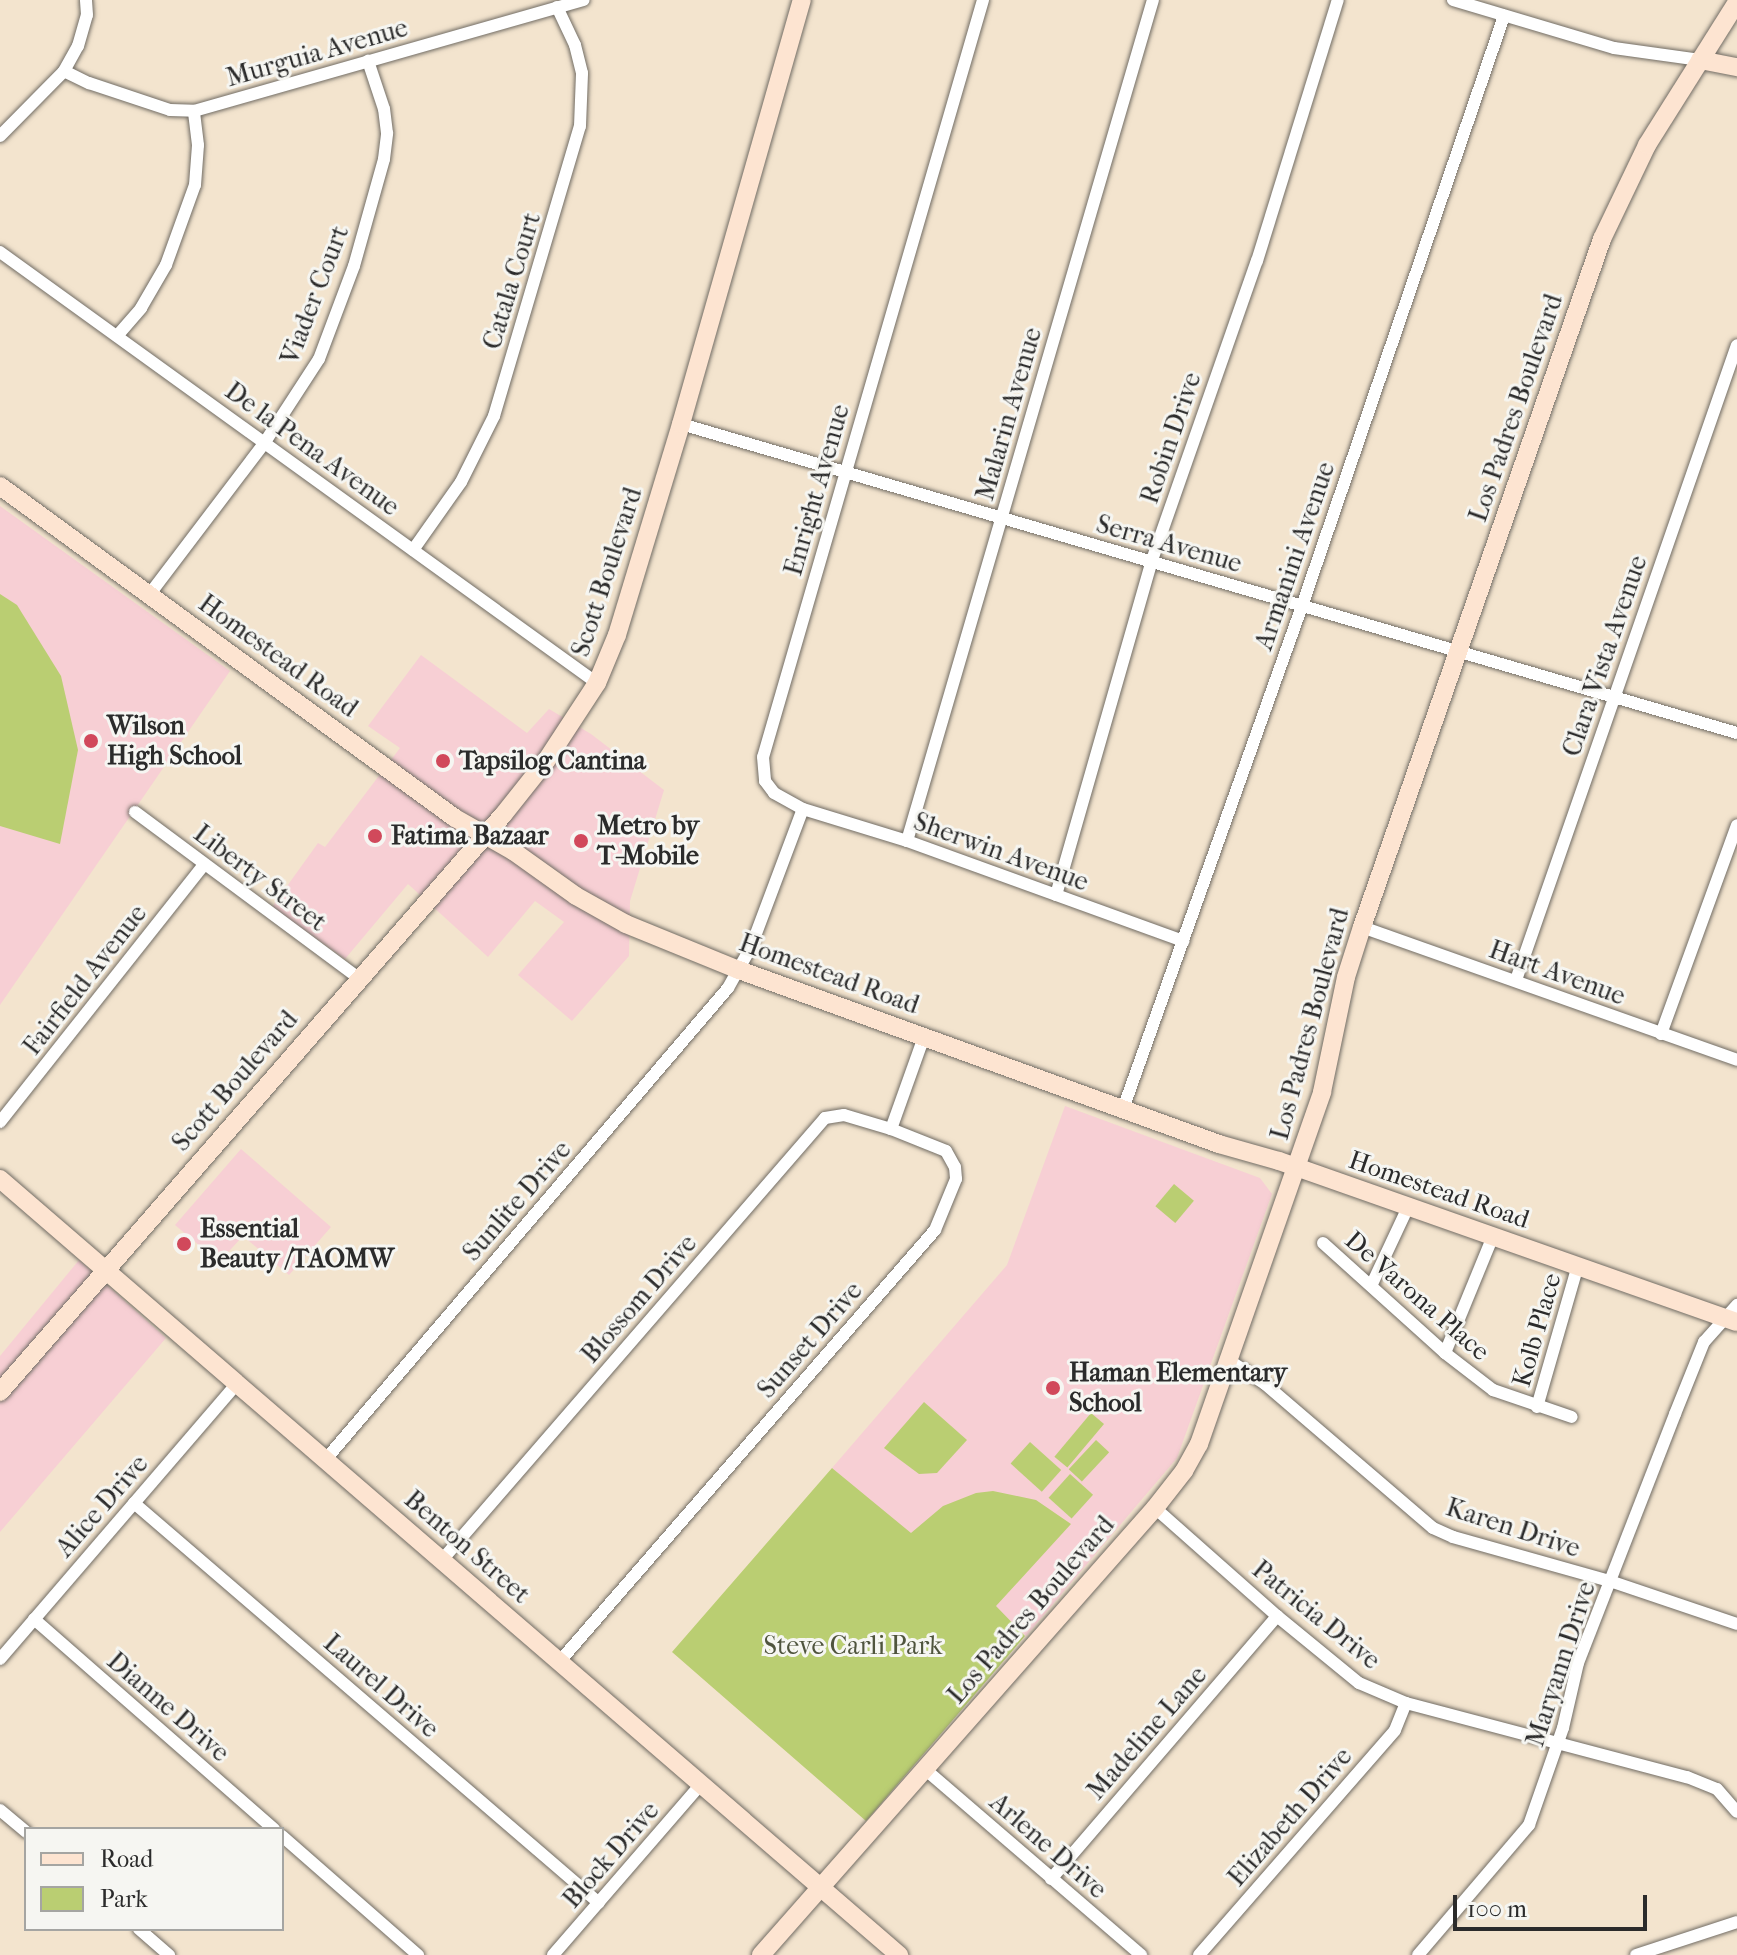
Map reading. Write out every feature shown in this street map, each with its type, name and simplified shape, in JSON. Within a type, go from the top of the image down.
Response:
[{"type":"main road","name":"Scott Boulevard","points":[[0,1392],[486,836],[546,761],[597,683],[617,635],[681,424],[802,0]]},
{"type":"main road","name":"Los Padres Boulevard","points":[[761,1955],[1155,1508],[1184,1471],[1199,1444],[1322,1092],[1346,977],[1362,927],[1602,239],[1625,186],[1737,2]]},
{"type":"main road","points":[[1700,60],[1737,67]]},
{"type":"main road","name":"Homestead Road","points":[[0,486],[455,818],[613,917],[739,970],[1123,1109],[1733,1315]]},
{"type":"main road","name":"Benton Street","points":[[0,1179],[899,1955]]},
{"type":"street","points":[[0,136],[64,71],[84,25],[86,0]]},
{"type":"street","name":"Murguia Avenue","points":[[64,71],[89,83],[170,110],[194,111],[584,0]]},
{"type":"street","name":"Enright Avenue","points":[[803,809],[774,793],[765,781],[763,757],[983,0]]},
{"type":"street","name":"Malarin Avenue","points":[[907,841],[1153,0]]},
{"type":"street","name":"Robin Drive","points":[[1056,895],[1152,560],[1257,261],[1338,0]]},
{"type":"street","points":[[1453,0],[1614,48],[1700,60]]},
{"type":"street","name":"Catala Court","points":[[413,550],[461,482],[494,416],[580,126],[582,73],[575,45],[557,7]]},
{"type":"street","name":"Armanini Avenue","points":[[1123,1109],[1302,606],[1504,16]]},
{"type":"street","name":"Viader Court","points":[[149,595],[265,442],[319,359],[354,266],[384,159],[387,133],[384,109],[368,61]]},
{"type":"street","points":[[117,336],[141,308],[166,265],[195,185],[198,145],[194,111]]},
{"type":"street","name":"De la Pena Avenue","points":[[0,252],[597,683]]},
{"type":"street","name":"Clara Vista Avenue","points":[[1516,980],[1737,345]]},
{"type":"street","name":"Serra Avenue","points":[[681,424],[1737,733]]},
{"type":"street","points":[[739,970],[763,917],[803,809]]},
{"type":"street","name":"Sherwin Avenue","points":[[803,809],[907,841],[1183,941]]},
{"type":"street","name":"Liberty Street","points":[[135,812],[360,979]]},
{"type":"street","points":[[1661,1034],[1737,825]]},
{"type":"street","name":"Fairfield Avenue","points":[[0,1122],[204,865]]},
{"type":"street","name":"Hart Avenue","points":[[1362,927],[1737,1060]]},
{"type":"street","name":"Sunlite Drive","points":[[326,1459],[716,1004],[739,970]]},
{"type":"street","points":[[891,1129],[924,1037]]},
{"type":"street","name":"Blossom Drive","points":[[442,1560],[816,1127],[833,1115],[844,1115],[891,1129]]},
{"type":"street","name":"Sunset Drive","points":[[560,1661],[935,1230],[953,1191],[955,1167],[946,1151],[891,1129]]},
{"type":"street","points":[[1372,1284],[1408,1207]]},
{"type":"street","points":[[1445,1353],[1493,1236]]},
{"type":"street","name":"De Varona Place","points":[[1323,1243],[1445,1353],[1493,1390],[1572,1417]]},
{"type":"street","name":"Kolb Place","points":[[1537,1407],[1578,1265]]},
{"type":"street","name":"Maryann Drive","points":[[1418,1955],[1529,1825],[1558,1742],[1578,1663],[1703,1343],[1733,1315]]},
{"type":"street","name":"Karen Drive","points":[[1230,1361],[1265,1384],[1433,1528],[1453,1537],[1610,1581],[1737,1624]]},
{"type":"street","name":"Alice Drive","points":[[0,1659],[238,1382]]},
{"type":"street","name":"Laurel Drive","points":[[134,1503],[599,1903]]},
{"type":"street","name":"Patricia Drive","points":[[1155,1508],[1277,1616],[1359,1683],[1406,1703],[1707,1785],[1724,1794],[1737,1812]]},
{"type":"street","name":"Madeline Lane","points":[[1051,1879],[1277,1616]]},
{"type":"street","name":"Dianne Drive","points":[[34,1619],[272,1827]]},
{"type":"street","name":"Elizabeth Drive","points":[[1199,1955],[1395,1730],[1406,1703]]},
{"type":"street","name":"Arlene Drive","points":[[926,1770],[1141,1955]]},
{"type":"street","name":"Block Drive","points":[[553,1955],[702,1783]]},
{"type":"street","points":[[0,1810],[24,1830]]},
{"type":"street","points":[[284,1838],[418,1955]]},
{"type":"street","points":[[1636,1955],[1737,1922]]},
{"type":"street","points":[[141,1931],[169,1955]]},
{"type":"shaded area","name":"Wilson High School","points":[[0,506],[230,671],[0,1005]]},
{"type":"shaded area","points":[[421,655],[527,733],[549,709],[591,734],[664,790],[630,901],[629,956],[572,1021],[518,975],[564,922],[535,901],[488,957],[408,884],[345,959],[272,907],[318,843],[325,847],[400,748],[368,726]]},
{"type":"shaded area","name":"Haman Elementary School","points":[[1065,1106],[1260,1178],[1272,1194],[1177,1458],[1026,1636],[832,1468],[1007,1265]]},
{"type":"shaded area","points":[[241,1149],[331,1227],[289,1275],[243,1236],[219,1262],[175,1225]]},
{"type":"shaded area","points":[[79,1260],[166,1338],[0,1532],[0,1356]]},
{"type":"green space","points":[[0,594],[17,605],[61,676],[78,750],[60,844],[0,826]]},
{"type":"green space","points":[[1174,1184],[1194,1201],[1175,1223],[1155,1206]]},
{"type":"green space","points":[[924,1402],[967,1440],[937,1473],[919,1474],[884,1448]]},
{"type":"green space","points":[[1091,1413],[1104,1424],[1067,1468],[1054,1457]]},
{"type":"green space","points":[[1096,1440],[1109,1452],[1082,1482],[1069,1469]]},
{"type":"green space","points":[[1030,1442],[1061,1470],[1042,1492],[1011,1464]]},
{"type":"green space","name":"Steve Carli Park","points":[[832,1468],[911,1533],[943,1506],[976,1493],[993,1491],[1036,1500],[1071,1524],[996,1606],[1025,1636],[866,1821],[672,1652]]},
{"type":"green space","points":[[1070,1474],[1093,1495],[1072,1519],[1049,1498]]},
{"type":"place","name":"Wilson High School","points":[[91,741]]},
{"type":"place","name":"Tapsilog Cantina","points":[[443,761]]},
{"type":"place","name":"Fatima Bazaar","points":[[375,836]]},
{"type":"place","name":"Metro by T-Mobile","points":[[581,841]]},
{"type":"place","name":"Essential Beauty /TAOMW","points":[[184,1244]]},
{"type":"place","name":"Haman Elementary School","points":[[1053,1388]]}]
